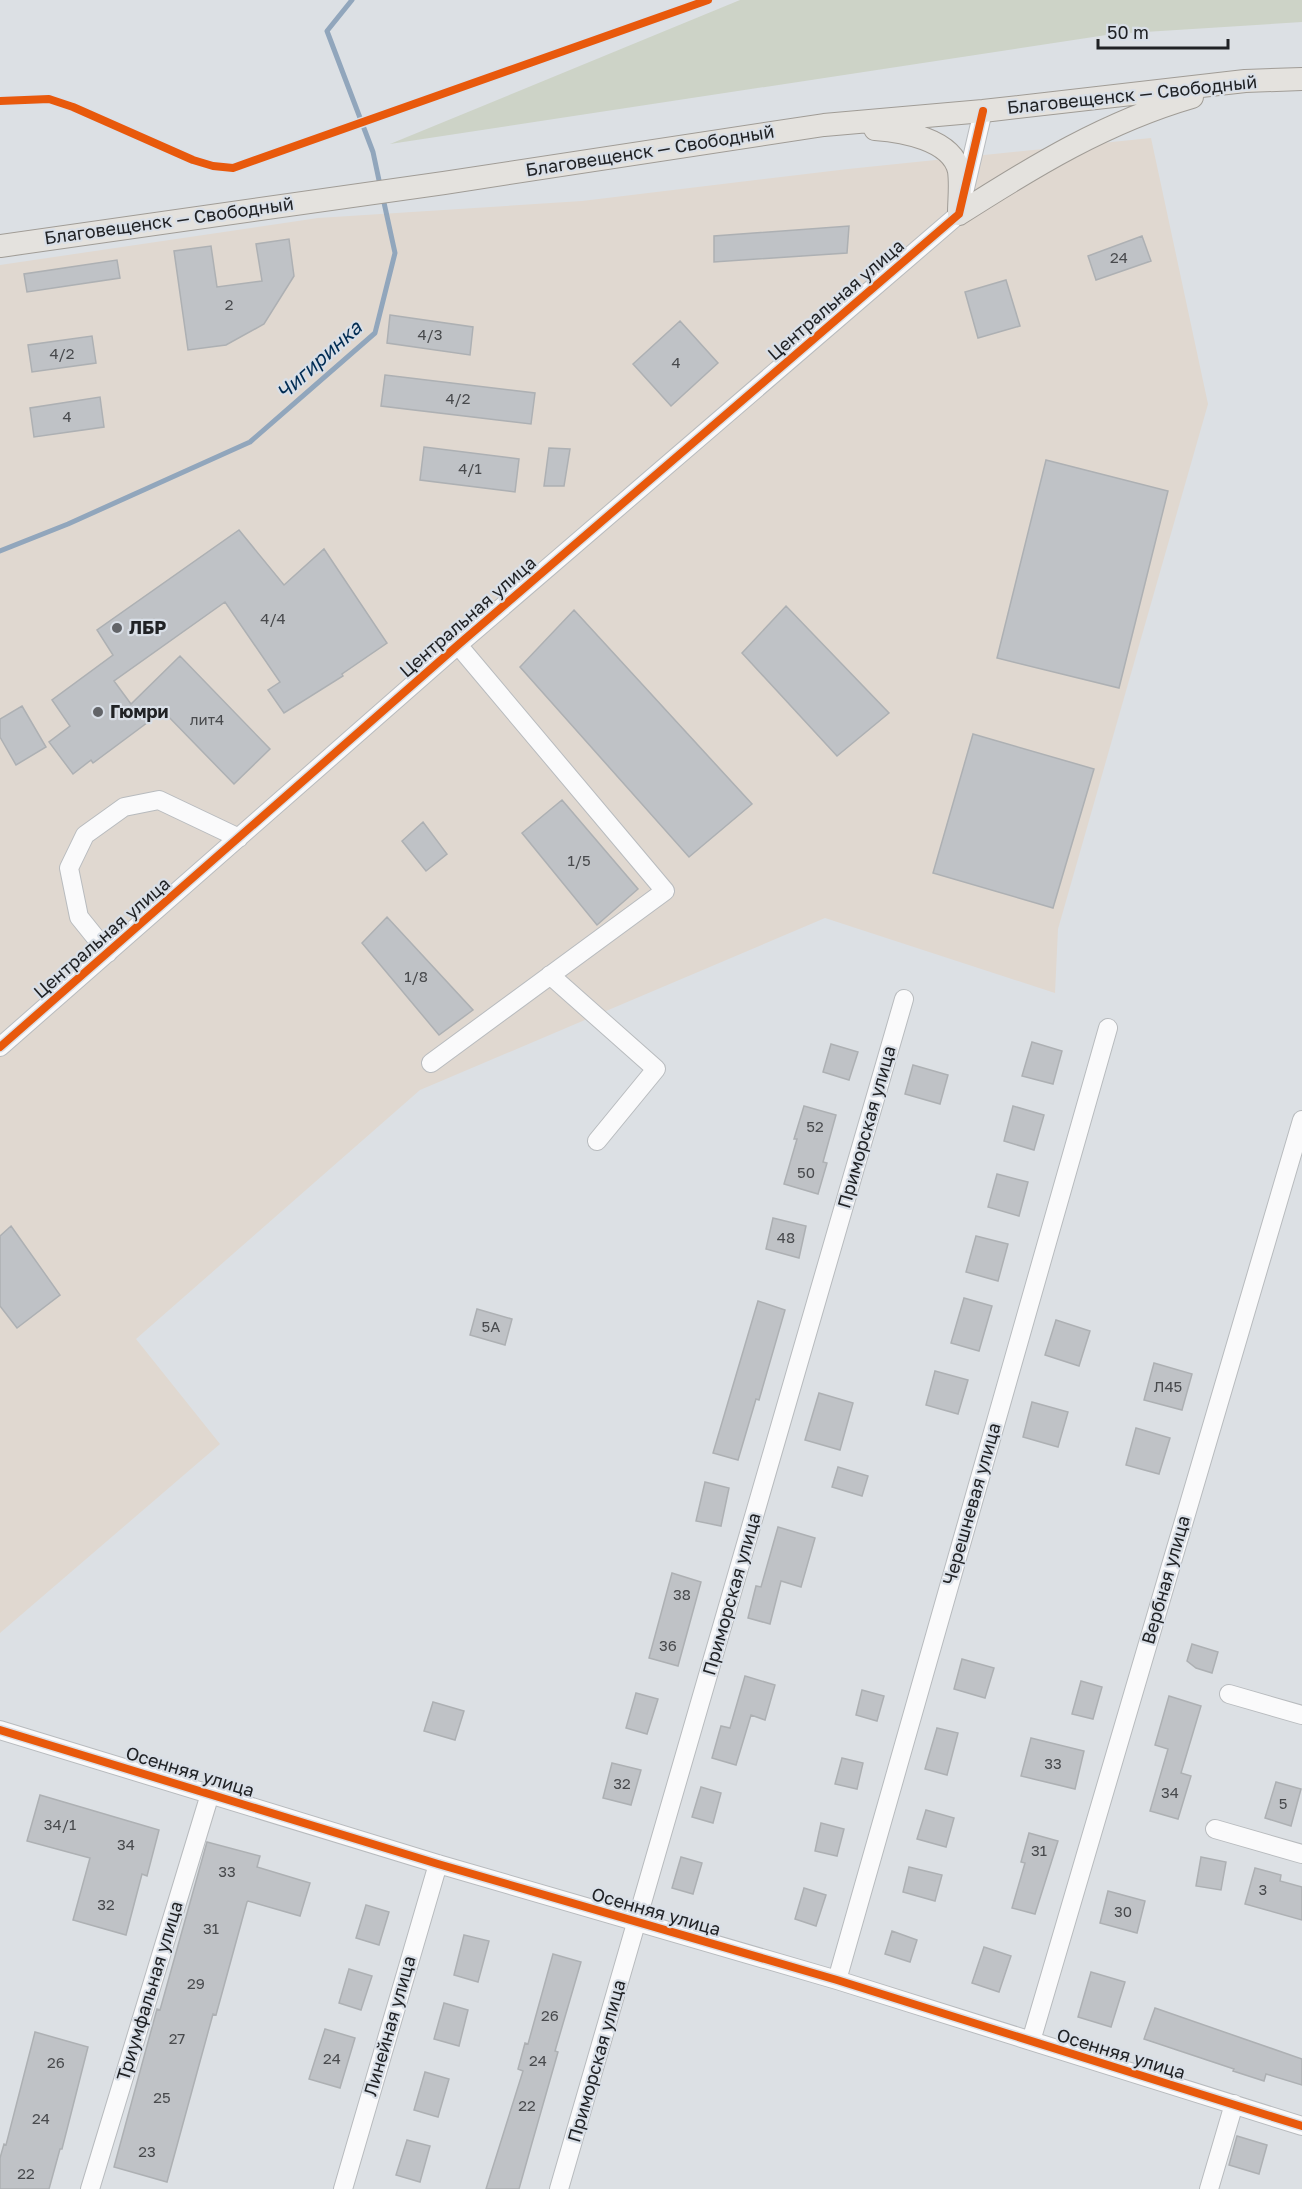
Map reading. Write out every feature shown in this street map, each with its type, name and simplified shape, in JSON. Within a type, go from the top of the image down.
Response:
[{"type":"main road","name":"Благовещенск — Свободный","points":[[0,246],[444,183],[824,125],[982,111],[1245,81],[1302,79]]},
{"type":"main road","points":[[959,214],[1039,163],[1104,130],[1173,102],[1245,81]]},
{"type":"main road","points":[[824,125],[897,131],[932,141],[955,161],[960,183],[959,214]]},
{"type":"street","points":[[959,214],[982,111]]},
{"type":"street","name":"Центральная улица","points":[[0,1047],[458,645],[959,214]]},
{"type":"street","points":[[431,1063],[665,891],[458,645]]},
{"type":"street","points":[[108,953],[79,917],[69,868],[84,835],[124,807],[159,800],[239,838]]},
{"type":"street","points":[[550,975],[656,1069],[597,1141]]},
{"type":"street","name":"Приморская улица","points":[[559,2189],[638,1923],[904,999]]},
{"type":"street","name":"Черешневая улица","points":[[837,1980],[1108,1028]]},
{"type":"street","name":"Вербная улица","points":[[1031,2041],[1302,1120]]},
{"type":"street","points":[[1229,1694],[1302,1715]]},
{"type":"street","name":"Осенняя улица","points":[[0,1730],[438,1864],[837,1980],[1302,2126]]},
{"type":"street","name":"Триумфальная улица","points":[[90,2189],[210,1794]]},
{"type":"street","points":[[1215,1829],[1302,1854]]},
{"type":"street","name":"Линейная улица","points":[[343,2189],[438,1864]]},
{"type":"street","points":[[1209,2189],[1234,2104]]},
{"type":"shaded area","points":[[740,0],[1302,0],[1302,22],[1113,34],[390,144]]},
{"type":"shaded area","points":[[1151,138],[1208,404],[1058,929],[1055,993],[825,918],[420,1090],[136,1339],[220,1444],[0,1633],[0,265],[318,218],[582,201],[848,169]]},
{"type":"building","points":[[849,226],[847,253],[714,262],[714,236]]},
{"type":"building","points":[[1142,236],[1151,261],[1096,280],[1088,256]]},
{"type":"building","points":[[289,239],[294,276],[264,324],[226,345],[188,350],[174,251],[211,246],[217,287],[262,281],[256,244]]},
{"type":"building","points":[[117,260],[120,278],[27,292],[24,274]]},
{"type":"building","points":[[1006,280],[1020,326],[978,338],[965,292]]},
{"type":"building","points":[[390,315],[473,327],[470,355],[387,343]]},
{"type":"building","points":[[680,321],[718,363],[671,406],[633,364]]},
{"type":"building","points":[[92,336],[96,363],[32,372],[28,345]]},
{"type":"building","points":[[385,375],[535,393],[531,424],[381,406]]},
{"type":"building","points":[[100,397],[104,427],[34,437],[30,408]]},
{"type":"building","points":[[424,447],[519,459],[515,492],[420,480]]},
{"type":"building","points":[[549,448],[570,449],[564,486],[544,486]]},
{"type":"building","points":[[1046,460],[1168,491],[1119,688],[997,658]]},
{"type":"building","points":[[239,530],[284,585],[324,549],[387,643],[342,674],[343,676],[284,713],[268,690],[280,682],[225,602],[114,681],[131,704],[180,656],[270,749],[234,784],[163,711],[93,763],[91,760],[73,774],[49,742],[70,726],[52,700],[113,655],[97,630]]},
{"type":"building","points":[[786,606],[889,713],[837,756],[742,653]]},
{"type":"building","points":[[574,610],[752,804],[689,857],[520,667]]},
{"type":"building","points":[[22,706],[46,747],[16,765],[0,737],[0,719]]},
{"type":"building","points":[[973,734],[1094,769],[1053,908],[933,873]]},
{"type":"building","points":[[562,800],[638,889],[597,925],[522,833]]},
{"type":"building","points":[[423,822],[447,854],[426,871],[402,841]]},
{"type":"building","points":[[387,917],[473,1010],[439,1035],[362,943]]},
{"type":"building","points":[[1032,1042],[1062,1051],[1053,1084],[1022,1076]]},
{"type":"building","points":[[831,1044],[858,1052],[849,1080],[823,1072]]},
{"type":"building","points":[[913,1065],[948,1075],[940,1104],[905,1094]]},
{"type":"building","points":[[804,1106],[836,1115],[823,1162],[827,1163],[818,1194],[784,1184]]},
{"type":"building","points":[[1013,1106],[1044,1115],[1034,1150],[1004,1141]]},
{"type":"building","points":[[997,1174],[1028,1182],[1019,1216],[988,1207]]},
{"type":"building","points":[[773,1218],[806,1226],[799,1258],[766,1249]]},
{"type":"building","points":[[11,1226],[60,1295],[17,1328],[0,1306],[0,1236]]},
{"type":"building","points":[[976,1236],[1008,1244],[998,1281],[966,1272]]},
{"type":"building","points":[[964,1298],[992,1306],[979,1351],[951,1343]]},
{"type":"building","points":[[758,1301],[785,1310],[759,1400],[756,1399],[738,1460],[713,1453]]},
{"type":"building","points":[[477,1309],[512,1319],[505,1345],[470,1335]]},
{"type":"building","points":[[1056,1320],[1090,1331],[1079,1366],[1045,1355]]},
{"type":"building","points":[[1154,1363],[1192,1374],[1182,1410],[1144,1400]]},
{"type":"building","points":[[935,1371],[968,1380],[958,1414],[926,1405]]},
{"type":"building","points":[[819,1393],[853,1403],[840,1450],[805,1440]]},
{"type":"building","points":[[1032,1402],[1068,1412],[1058,1447],[1023,1437]]},
{"type":"building","points":[[1136,1428],[1170,1438],[1159,1474],[1126,1465]]},
{"type":"building","points":[[838,1467],[868,1476],[862,1496],[832,1487]]},
{"type":"building","points":[[705,1482],[729,1488],[721,1526],[696,1521]]},
{"type":"building","points":[[778,1527],[815,1538],[801,1587],[781,1581],[770,1624],[748,1618],[756,1586],[761,1587]]},
{"type":"building","points":[[672,1573],[701,1582],[678,1666],[649,1658]]},
{"type":"building","points":[[1192,1644],[1218,1652],[1212,1673],[1196,1668],[1187,1661]]},
{"type":"building","points":[[962,1659],[994,1668],[985,1698],[954,1689]]},
{"type":"building","points":[[745,1676],[775,1685],[765,1720],[751,1715],[736,1765],[712,1758],[721,1726],[730,1728]]},
{"type":"building","points":[[1081,1681],[1102,1687],[1093,1719],[1072,1714]]},
{"type":"building","points":[[862,1690],[884,1696],[877,1721],[856,1715]]},
{"type":"building","points":[[636,1693],[658,1699],[647,1734],[626,1728]]},
{"type":"building","points":[[1169,1696],[1201,1706],[1181,1773],[1191,1776],[1178,1819],[1150,1811],[1168,1749],[1155,1745]]},
{"type":"building","points":[[433,1702],[464,1711],[455,1740],[424,1731]]},
{"type":"building","points":[[937,1728],[958,1733],[947,1775],[925,1769]]},
{"type":"building","points":[[1031,1738],[1084,1751],[1075,1789],[1021,1776]]},
{"type":"building","points":[[842,1758],[863,1763],[857,1789],[835,1784]]},
{"type":"building","points":[[612,1763],[641,1770],[631,1805],[603,1798]]},
{"type":"building","points":[[1276,1782],[1301,1789],[1291,1826],[1265,1818]]},
{"type":"building","points":[[701,1787],[721,1793],[713,1823],[692,1817]]},
{"type":"building","points":[[40,1795],[159,1830],[147,1876],[142,1874],[126,1935],[73,1920],[90,1858],[27,1841]]},
{"type":"building","points":[[926,1810],[954,1818],[946,1847],[917,1839]]},
{"type":"building","points":[[821,1823],[844,1829],[837,1856],[815,1851]]},
{"type":"building","points":[[1029,1833],[1058,1841],[1035,1914],[1012,1908],[1025,1863],[1021,1862]]},
{"type":"building","points":[[207,1842],[260,1856],[257,1867],[310,1883],[300,1916],[247,1902],[216,2015],[213,2014],[167,2182],[114,2167],[157,2009],[160,2010]]},
{"type":"building","points":[[681,1857],[702,1863],[693,1894],[672,1888]]},
{"type":"building","points":[[1201,1857],[1226,1862],[1221,1890],[1196,1886]]},
{"type":"building","points":[[909,1867],[942,1875],[935,1901],[903,1892]]},
{"type":"building","points":[[1255,1868],[1281,1875],[1280,1881],[1302,1887],[1302,1920],[1245,1904]]},
{"type":"building","points":[[804,1888],[826,1895],[816,1926],[795,1919]]},
{"type":"building","points":[[1108,1891],[1145,1901],[1137,1933],[1100,1923]]},
{"type":"building","points":[[366,1905],[389,1912],[379,1945],[356,1938]]},
{"type":"building","points":[[892,1931],[917,1940],[910,1962],[885,1954]]},
{"type":"building","points":[[464,1935],[489,1941],[478,1982],[454,1975]]},
{"type":"building","points":[[984,1947],[1011,1956],[999,1992],[972,1983]]},
{"type":"building","points":[[553,1954],[581,1962],[519,2189],[486,2189],[523,2071],[518,2069],[525,2043],[528,2044]]},
{"type":"building","points":[[349,1969],[372,1976],[361,2010],[339,2003]]},
{"type":"building","points":[[1091,1972],[1125,1982],[1111,2027],[1078,2017]]},
{"type":"building","points":[[444,2003],[468,2010],[459,2046],[434,2039]]},
{"type":"building","points":[[1155,2008],[1302,2059],[1302,2085],[1266,2074],[1264,2081],[1144,2039]]},
{"type":"building","points":[[325,2029],[355,2038],[340,2088],[309,2079]]},
{"type":"building","points":[[35,2032],[88,2047],[62,2149],[60,2149],[49,2189],[0,2189],[0,2158],[4,2144],[6,2145]]},
{"type":"building","points":[[425,2072],[449,2079],[438,2117],[414,2110]]},
{"type":"building","points":[[1237,2136],[1267,2145],[1259,2174],[1229,2165]]},
{"type":"building","points":[[407,2140],[430,2146],[420,2182],[396,2175]]},
{"type":"waterway","name":"Чигиринка","points":[[352,0],[327,31],[373,152],[380,185]]},
{"type":"waterway","name":"Чигиринка","points":[[0,551],[68,524],[250,442],[375,333],[395,253],[383,198]]},
{"type":"cycle path","points":[[0,101],[49,99],[73,107],[193,160],[213,166],[233,168],[708,0]]},
{"type":"cycle path","points":[[0,1047],[458,645],[959,214],[983,111]]},
{"type":"cycle path","points":[[0,1730],[438,1864],[837,1980],[1302,2126]]},
{"type":"place","name":"ЛБР","points":[[117,628]]},
{"type":"place","name":"Гюмри","points":[[98,712]]}]
